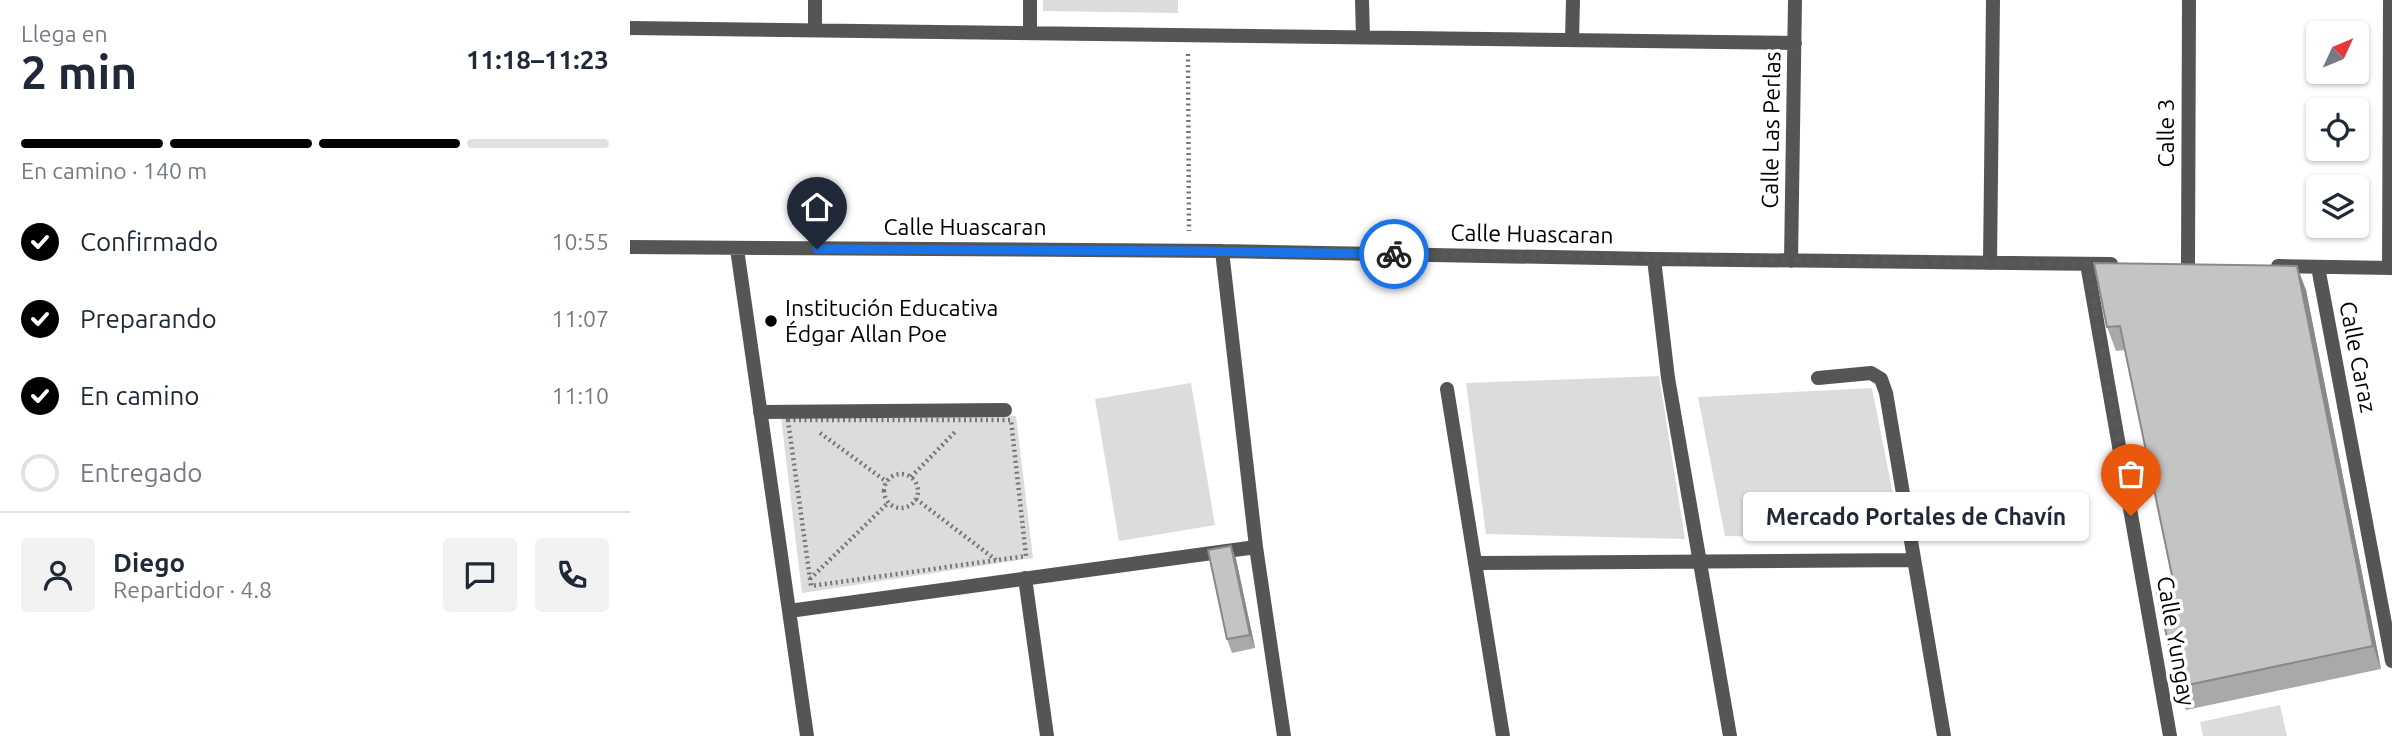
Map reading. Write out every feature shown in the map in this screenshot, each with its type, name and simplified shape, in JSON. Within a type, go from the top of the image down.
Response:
[{"type":"street","points":[[815,0],[815,30]]},
{"type":"street","points":[[1030,0],[1030,33]]},
{"type":"street","points":[[1362,0],[1363,37]]},
{"type":"street","points":[[1572,40],[1573,0]]},
{"type":"street","name":"Calle Las Perlas","points":[[1791,261],[1795,0]]},
{"type":"street","points":[[1990,263],[1993,0]]},
{"type":"street","name":"Calle 3","points":[[2188,265],[2189,0]]},
{"type":"street","points":[[2266,266],[2391,268],[2390,0]]},
{"type":"street","points":[[630,27],[1795,43]]},
{"type":"street","name":"Calle Huascaran","points":[[630,247],[1222,251],[2125,265]]},
{"type":"street","points":[[737,248],[807,736]]},
{"type":"street","points":[[1222,251],[1256,547],[1284,736]]},
{"type":"street","points":[[1654,259],[1668,378],[1730,736]]},
{"type":"street","name":"Calle Yungay","points":[[2087,264],[2170,736]]},
{"type":"street","name":"Calle Caraz","points":[[2318,267],[2392,661]]},
{"type":"street","points":[[1818,378],[1871,373],[1881,379],[1886,393],[1944,736]]},
{"type":"street","points":[[1447,389],[1503,736]]},
{"type":"street","points":[[760,412],[1005,410]]},
{"type":"street","points":[[789,611],[1256,547]]},
{"type":"street","points":[[1476,563],[1913,560]]},
{"type":"street","points":[[1026,578],[1047,736]]},
{"type":"path","points":[[1188,35],[1189,251]]},
{"type":"path","points":[[803,420],[887,482]]},
{"type":"path","points":[[803,420],[1011,420],[1026,556],[811,586],[788,421],[803,420]]},
{"type":"path","points":[[911,477],[968,420]]},
{"type":"path","points":[[898,475],[911,477],[918,492],[916,499],[911,505],[895,507],[889,502],[884,489],[887,482],[898,475]]},
{"type":"path","points":[[916,499],[996,561]]},
{"type":"path","points":[[810,579],[889,502]]},
{"type":"shaded area","points":[[1043,0],[1178,0],[1178,13],[1043,11]]},
{"type":"shaded area","points":[[1659,376],[1685,539],[1486,534],[1466,383]]},
{"type":"shaded area","points":[[1191,383],[1215,525],[1119,541],[1095,399]]},
{"type":"shaded area","points":[[1872,388],[1902,540],[1725,536],[1698,397]]},
{"type":"shaded area","points":[[1016,416],[1033,558],[802,593],[781,417]]},
{"type":"shaded area","points":[[2280,705],[2287,736],[2203,736],[2200,722]]},
{"type":"building","points":[[2094,263],[2297,266],[2373,646],[2178,687],[2157,592],[2175,590],[2120,326],[2107,327]]},
{"type":"building","points":[[1231,546],[1250,635],[1227,639],[1208,550]]},
{"type":"way so far","points":[[1394,254],[2087,264],[2131,516]]},
{"type":"place","name":"Institución Educativa Édgar Allan Poe","points":[[771,321]]},
{"type":"place","name":"Mercado Portales de Chavín","points":[[2131,516]]},
{"type":"route","points":[[817,249],[1394,254]]}]
